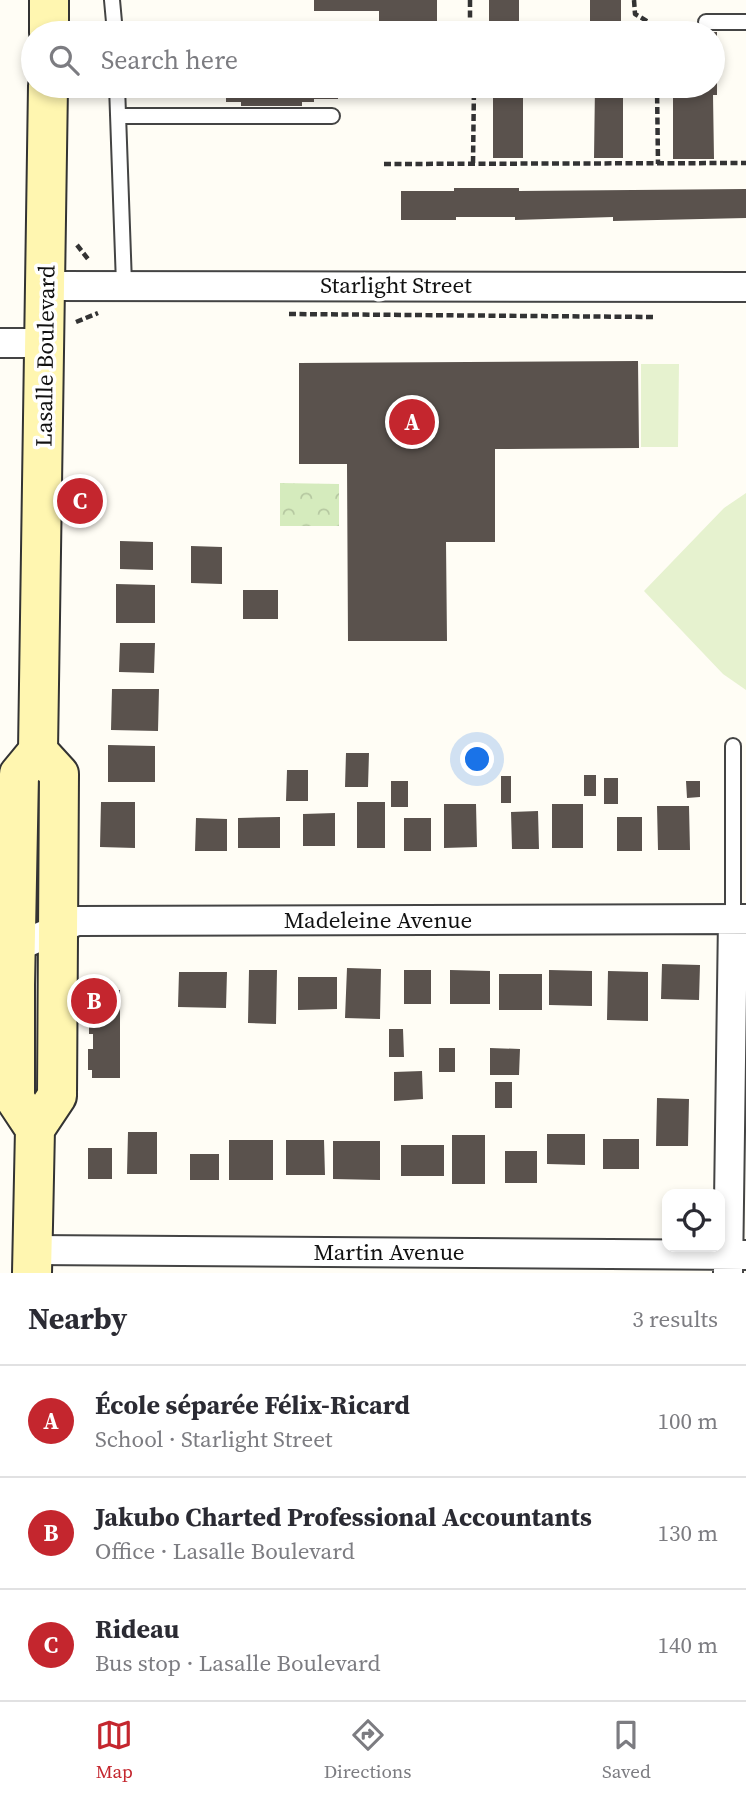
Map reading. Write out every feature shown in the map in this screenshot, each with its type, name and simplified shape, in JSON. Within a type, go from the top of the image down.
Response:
[{"type":"main road","points":[[49,0],[49,21]]},
{"type":"main road","name":"Lasalle Boulevard","points":[[38,751],[61,332],[46,286],[48,98]]},
{"type":"main road","points":[[33,1262],[34,1129],[15,1099],[8,950],[19,774],[38,751],[59,774],[59,929],[57,1096],[34,1129]]},
{"type":"street","name":"Starlight Street","points":[[46,286],[124,284],[746,287]]},
{"type":"street","points":[[0,344],[61,332]]},
{"type":"street","points":[[734,1261],[739,919]]},
{"type":"street","name":"Madeleine Avenue","points":[[8,950],[77,921],[739,919]]},
{"type":"street","name":"Martin Avenue","points":[[33,1262],[734,1261]]},
{"type":"lane","points":[[112,0],[114,21]]},
{"type":"lane","points":[[725,22],[746,22]]},
{"type":"lane","points":[[117,98],[124,284]]},
{"type":"lane","points":[[118,116],[332,116]]},
{"type":"lane","points":[[733,746],[739,919]]},
{"type":"path","points":[[470,0],[470,21]]},
{"type":"path","points":[[635,0],[635,14],[647,21]]},
{"type":"path","points":[[473,163],[474,98]]},
{"type":"path","points":[[657,98],[658,164]]},
{"type":"path","points":[[384,164],[746,163]]},
{"type":"path","points":[[61,332],[99,313],[112,313]]},
{"type":"path","points":[[283,314],[653,317]]},
{"type":"green space","points":[[641,364],[679,364],[678,447],[641,447]]},
{"type":"green space","points":[[280,483],[339,484],[339,526],[280,526]]},
{"type":"green space","points":[[746,493],[746,690],[723,674],[644,591],[724,508]]},
{"type":"building","points":[[314,0],[437,0],[437,21],[379,21],[379,11],[314,11]]},
{"type":"building","points":[[489,0],[519,0],[519,21],[489,21]]},
{"type":"building","points":[[590,0],[621,0],[621,21],[590,21]]},
{"type":"building","points":[[226,98],[338,98],[314,99],[314,102],[302,102],[302,106],[241,106],[241,102],[226,102]]},
{"type":"building","points":[[493,98],[523,98],[523,158],[493,158]]},
{"type":"building","points":[[595,98],[623,98],[623,158],[594,158]]},
{"type":"building","points":[[673,98],[713,98],[714,159],[673,159]]},
{"type":"building","points":[[454,188],[519,188],[519,191],[746,189],[746,218],[613,221],[613,217],[515,220],[515,217],[456,217],[456,220],[401,220],[401,191],[454,191]]},
{"type":"building","points":[[638,361],[639,448],[495,449],[495,542],[446,542],[447,641],[348,641],[347,464],[299,464],[299,363]]},
{"type":"building","points":[[120,541],[153,542],[153,570],[120,569]]},
{"type":"building","points":[[191,546],[222,547],[222,584],[191,583]]},
{"type":"building","points":[[116,584],[155,585],[155,623],[116,623]]},
{"type":"building","points":[[243,590],[278,590],[278,619],[243,619]]},
{"type":"building","points":[[120,643],[155,643],[154,673],[119,672]]},
{"type":"building","points":[[112,689],[159,689],[158,731],[111,730]]},
{"type":"building","points":[[108,745],[155,746],[155,782],[108,782]]},
{"type":"building","points":[[346,753],[369,753],[368,787],[345,787]]},
{"type":"building","points":[[287,770],[308,770],[308,801],[286,801]]},
{"type":"building","points":[[584,775],[596,775],[596,796],[584,796]]},
{"type":"building","points":[[501,776],[511,776],[511,803],[501,803]]},
{"type":"building","points":[[604,778],[618,778],[618,804],[604,804]]},
{"type":"building","points":[[391,781],[408,781],[408,807],[391,807]]},
{"type":"building","points":[[686,781],[700,781],[700,797],[687,798]]},
{"type":"building","points":[[101,802],[135,802],[135,848],[100,847]]},
{"type":"building","points":[[357,802],[385,802],[385,848],[357,848]]},
{"type":"building","points":[[444,804],[476,804],[477,847],[444,848]]},
{"type":"building","points":[[552,804],[583,804],[583,848],[552,848]]},
{"type":"building","points":[[657,806],[689,806],[690,850],[658,850]]},
{"type":"building","points":[[538,811],[539,849],[512,849],[511,812]]},
{"type":"building","points":[[335,813],[335,846],[303,846],[303,814]]},
{"type":"building","points":[[280,817],[280,848],[238,848],[238,818]]},
{"type":"building","points":[[617,817],[642,817],[642,851],[617,851]]},
{"type":"building","points":[[196,818],[227,819],[227,851],[195,851]]},
{"type":"building","points":[[404,818],[431,818],[431,851],[404,851]]},
{"type":"building","points":[[662,964],[700,965],[699,1000],[661,999]]},
{"type":"building","points":[[347,968],[381,969],[380,1019],[345,1018]]},
{"type":"building","points":[[249,970],[277,970],[276,1024],[248,1023]]},
{"type":"building","points":[[404,970],[431,970],[431,1004],[404,1004]]},
{"type":"building","points":[[450,970],[490,971],[490,1004],[450,1004]]},
{"type":"building","points":[[549,970],[592,971],[592,1006],[549,1005]]},
{"type":"building","points":[[608,971],[648,972],[648,1021],[607,1020]]},
{"type":"building","points":[[179,972],[227,972],[226,1008],[178,1007]]},
{"type":"building","points":[[499,974],[542,974],[542,1010],[499,1010]]},
{"type":"building","points":[[298,977],[337,977],[337,1009],[298,1010]]},
{"type":"building","points":[[89,990],[120,990],[120,1078],[92,1078],[92,1070],[88,1070],[88,1049],[93,1049],[93,1034],[89,1034]]},
{"type":"building","points":[[389,1029],[403,1029],[404,1057],[389,1057]]},
{"type":"building","points":[[439,1048],[455,1048],[455,1072],[439,1072]]},
{"type":"building","points":[[490,1048],[520,1049],[519,1075],[490,1075]]},
{"type":"building","points":[[422,1071],[423,1099],[394,1101],[394,1072]]},
{"type":"building","points":[[495,1082],[512,1082],[512,1108],[495,1108]]},
{"type":"building","points":[[657,1098],[689,1099],[688,1146],[656,1146]]},
{"type":"building","points":[[128,1132],[157,1132],[157,1174],[127,1174]]},
{"type":"building","points":[[547,1134],[585,1134],[585,1165],[547,1164]]},
{"type":"building","points":[[452,1135],[485,1135],[485,1184],[452,1184]]},
{"type":"building","points":[[603,1139],[639,1139],[639,1169],[603,1169]]},
{"type":"building","points":[[229,1140],[273,1140],[273,1180],[229,1180]]},
{"type":"building","points":[[286,1140],[324,1140],[325,1175],[286,1175]]},
{"type":"building","points":[[333,1141],[380,1141],[380,1180],[333,1179]]},
{"type":"building","points":[[401,1145],[444,1145],[444,1176],[401,1176]]},
{"type":"building","points":[[88,1148],[112,1148],[112,1179],[88,1179]]},
{"type":"building","points":[[505,1151],[537,1151],[537,1183],[505,1183]]},
{"type":"building","points":[[190,1154],[219,1154],[219,1180],[190,1180]]},
{"type":"place","name":"École séparée Félix-Ricard","points":[[412,422]]},
{"type":"place","name":"Rideau","points":[[80,501]]},
{"type":"place","name":"Jakubo Charted Professional Accountants","points":[[94,1001]]}]
